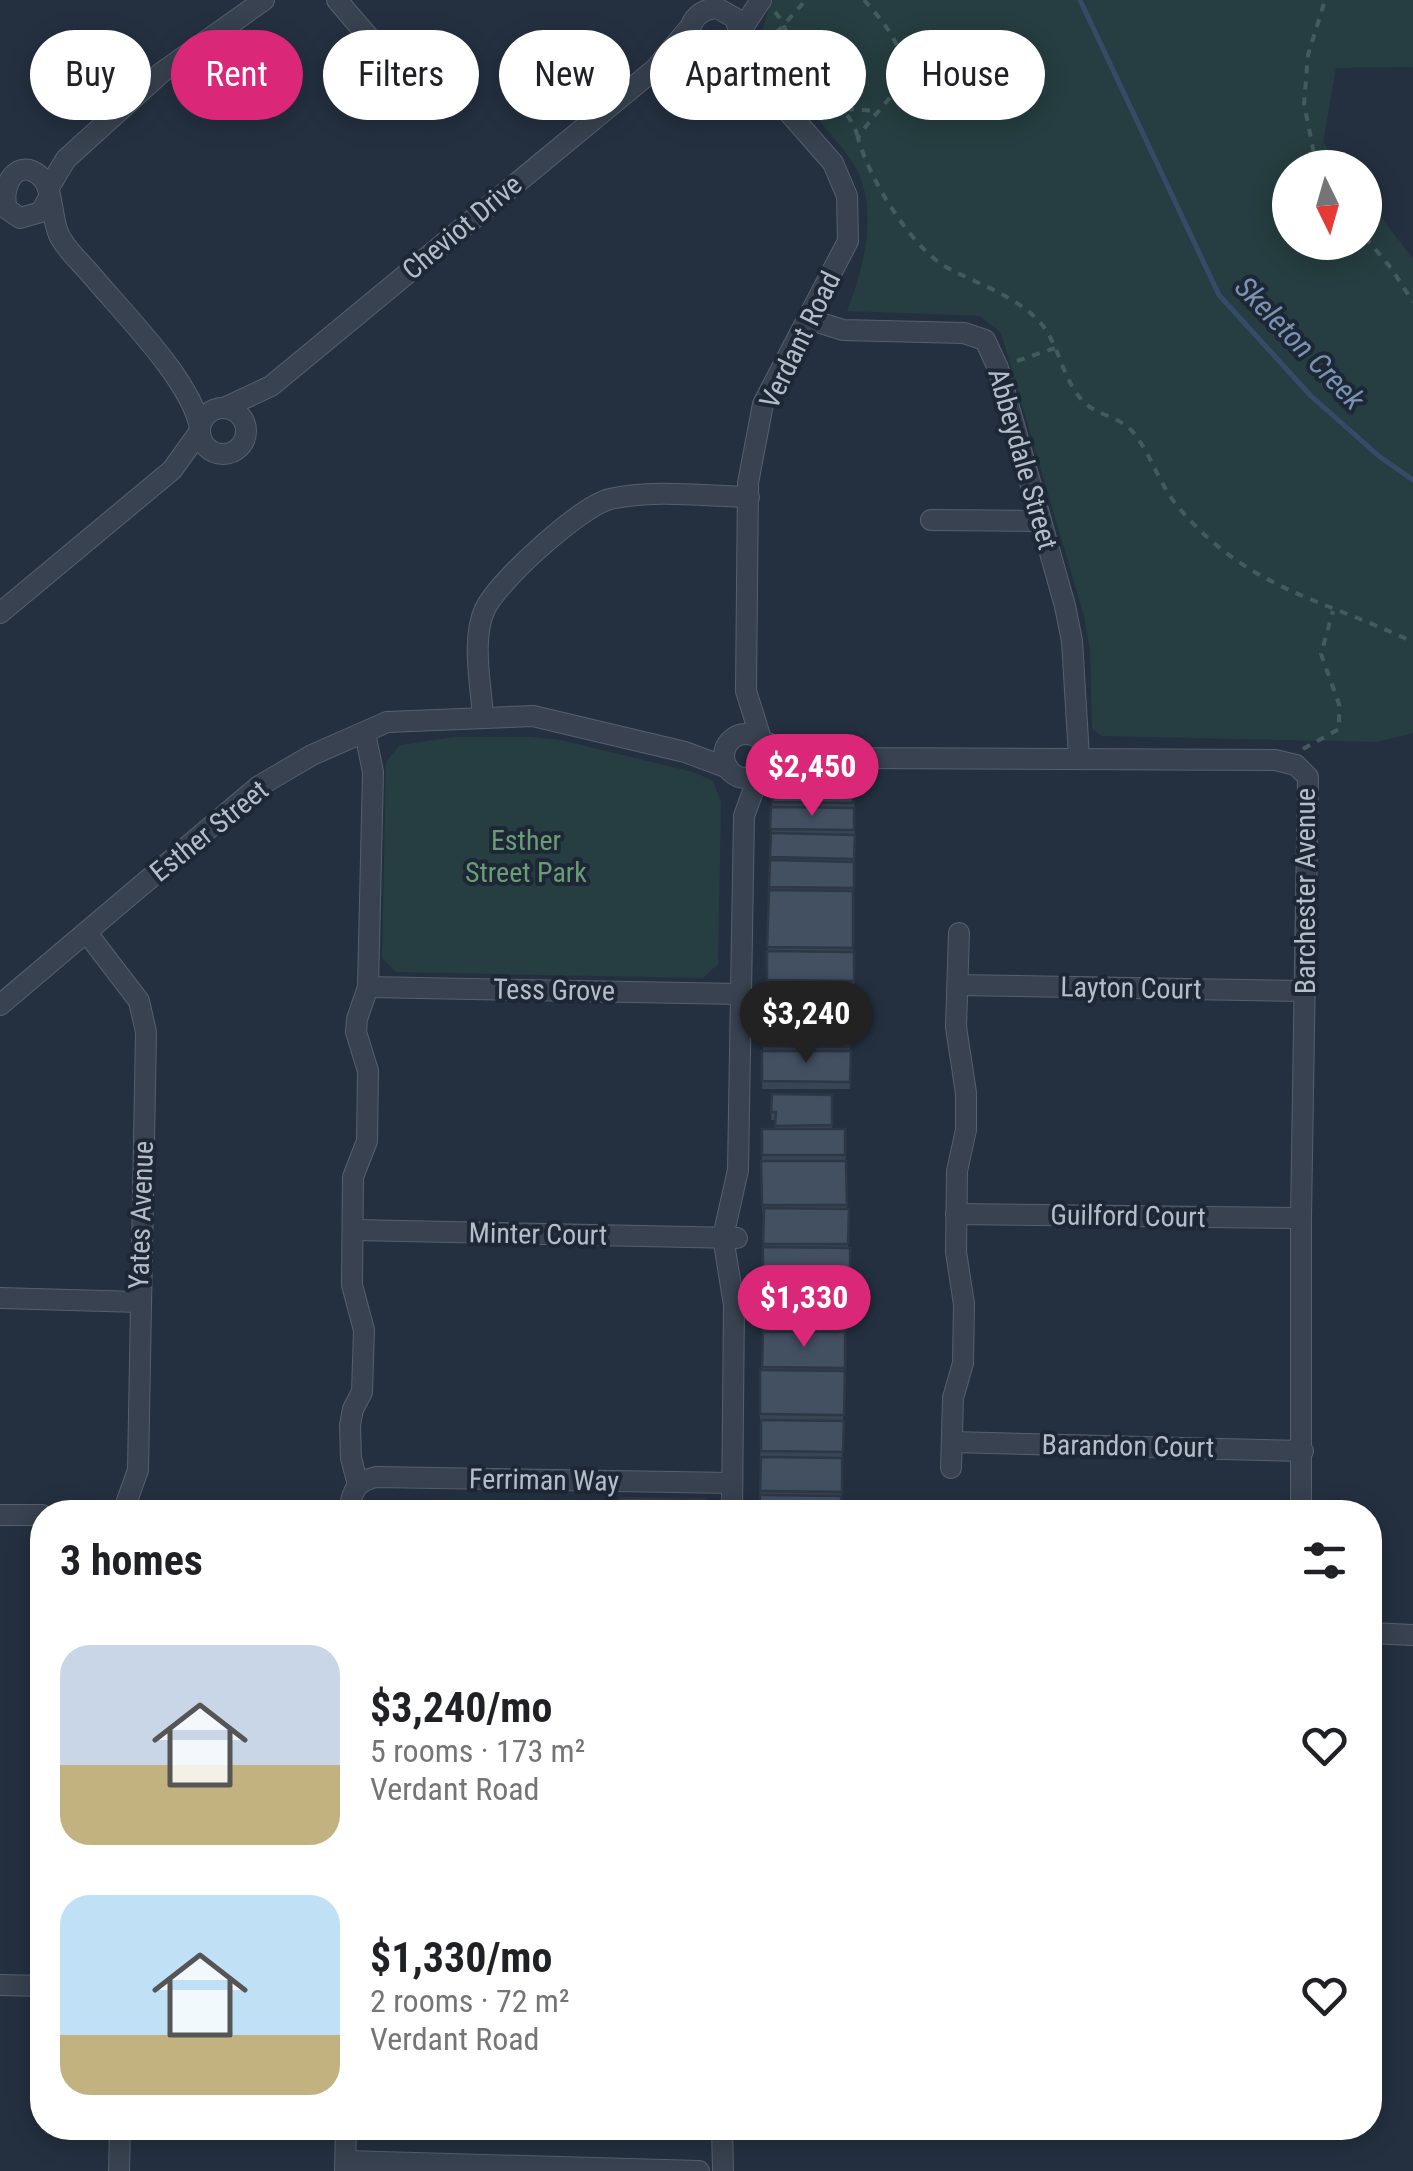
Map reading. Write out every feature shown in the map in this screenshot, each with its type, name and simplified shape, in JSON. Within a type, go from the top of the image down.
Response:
[{"type":"street","points":[[12,219],[41,212],[66,158],[160,74],[264,0]]},
{"type":"street","points":[[337,0],[363,30]]},
{"type":"street","points":[[683,0],[690,30]]},
{"type":"street","points":[[690,25],[712,6],[750,0]]},
{"type":"street","points":[[712,6],[736,18],[740,30]]},
{"type":"street","points":[[750,30],[768,6]]},
{"type":"street","name":"Cheviot Drive","points":[[686,30],[690,25]]},
{"type":"street","name":"Cheviot Drive","points":[[223,408],[271,386],[650,73]]},
{"type":"street","name":"Verdant Road","points":[[729,741],[746,691],[748,482],[764,404],[848,241],[847,196],[833,163],[795,120]]},
{"type":"street","points":[[0,158],[40,176],[60,237],[184,387],[208,450],[226,454]]},
{"type":"street","points":[[60,237],[12,219],[1,194],[6,180],[66,158]]},
{"type":"street","name":"Abbeydale Street","points":[[808,320],[843,330],[964,333],[985,340],[998,368],[1072,641],[1079,757]]},
{"type":"street","name":"Cheviot Drive","points":[[246,432],[271,386]]},
{"type":"street","points":[[172,470],[240,448],[246,432],[242,416],[184,387]]},
{"type":"street","points":[[0,614],[172,470],[208,412],[223,408]]},
{"type":"street","points":[[483,716],[479,648],[484,611],[503,582],[584,511],[606,500],[636,495],[749,496]]},
{"type":"street","points":[[931,520],[1042,521]]},
{"type":"street","name":"Verdant Road","points":[[746,691],[762,740]]},
{"type":"street","name":"Esther Street","points":[[0,1005],[259,786],[312,755],[387,722],[533,716],[685,752],[729,770]]},
{"type":"street","points":[[732,1500],[734,1305],[730,1238],[738,1170],[744,816],[724,756],[729,741],[746,733],[762,740],[769,757],[744,816]]},
{"type":"street","points":[[351,1500],[358,1485],[350,1458],[350,1424],[362,1392],[364,1353],[362,1319],[352,1285],[354,1177],[367,1140],[368,1108],[368,1071],[356,1032],[368,987],[373,772],[365,734]]},
{"type":"street","name":"Barchester Avenue","points":[[762,740],[805,756],[1275,760],[1292,764],[1308,777],[1300,1218],[1301,1500]]},
{"type":"street","name":"Esther Street","points":[[685,752],[729,741]]},
{"type":"street","name":"Barchester Avenue","points":[[761,773],[805,756]]},
{"type":"street","points":[[729,770],[744,778],[761,773]]},
{"type":"street","name":"Yates Avenue","points":[[88,932],[138,1001],[146,1032],[138,1470],[127,1500]]},
{"type":"street","points":[[952,1468],[953,1398],[962,1364],[964,1304],[956,1252],[958,1171],[966,1130],[966,1093],[956,1027],[959,933]]},
{"type":"street","name":"Layton Court","points":[[958,986],[1304,991]]},
{"type":"street","name":"Tess Grove","points":[[368,987],[740,994]]},
{"type":"street","name":"Guilford Court","points":[[956,1214],[1300,1218]]},
{"type":"street","name":"Minter Court","points":[[354,1230],[730,1238]]},
{"type":"street","points":[[0,1298],[139,1302]]},
{"type":"street","name":"Barandon Court","points":[[952,1442],[1303,1451]]},
{"type":"street","name":"Ferriman Way","points":[[358,1485],[376,1478],[732,1483]]},
{"type":"street","points":[[0,1515],[30,1515]]},
{"type":"street","points":[[1382,1637],[1413,1635]]},
{"type":"street","points":[[0,1985],[30,1986]]},
{"type":"street","points":[[119,2171],[120,2140]]},
{"type":"street","points":[[346,2140],[346,2166],[699,2171]]},
{"type":"street","points":[[722,2140],[723,2171]]},
{"type":"path","points":[[766,30],[784,22],[806,0]]},
{"type":"path","points":[[858,138],[901,77],[901,57],[886,26],[864,0]]},
{"type":"path","points":[[1313,150],[1304,104],[1308,56],[1325,0]]},
{"type":"path","points":[[768,6],[784,22],[786,30]]},
{"type":"path","points":[[866,111],[876,112]]},
{"type":"path","points":[[851,120],[865,160],[919,246],[950,269],[1020,305],[1048,332],[1081,400],[1132,431],[1166,492],[1200,530],[1261,578],[1413,642]]},
{"type":"path","points":[[1382,258],[1413,302]]},
{"type":"path","points":[[998,368],[1055,348]]},
{"type":"path","points":[[1292,764],[1297,752],[1338,730],[1339,704],[1320,654],[1333,610]]},
{"type":"green space","points":[[771,0],[1413,0],[1413,67],[1336,68],[1323,142],[1329,150],[1272,150],[1272,260],[1382,260],[1382,218],[1413,259],[1413,733],[1377,742],[1101,736],[1092,728],[1090,650],[1084,616],[1001,333],[980,316],[847,311],[866,243],[867,208],[859,174],[819,120],[866,120],[866,30],[763,30]]},
{"type":"green space","name":"Esther Street Park","points":[[456,737],[561,740],[693,772],[713,781],[721,802],[718,964],[703,978],[396,972],[382,958],[386,762],[400,745]]},
{"type":"building","points":[[854,777],[853,803],[772,802],[780,781]]},
{"type":"building","points":[[771,807],[854,808],[854,830],[770,829]]},
{"type":"building","points":[[771,833],[855,835],[854,859],[770,857]]},
{"type":"building","points":[[770,860],[854,862],[854,888],[769,887]]},
{"type":"building","points":[[769,890],[853,891],[853,948],[767,947]]},
{"type":"building","points":[[767,951],[854,952],[854,981],[767,980]]},
{"type":"building","points":[[765,982],[850,983],[850,1013],[764,1012]]},
{"type":"building","points":[[764,1017],[850,1018],[850,1047],[764,1046]]},
{"type":"building","points":[[762,1051],[851,1051],[850,1082],[762,1081]]},
{"type":"building","points":[[772,1094],[832,1095],[832,1125],[775,1126]]},
{"type":"building","points":[[762,1129],[845,1129],[845,1155],[762,1155]]},
{"type":"building","points":[[761,1161],[846,1161],[847,1205],[762,1205]]},
{"type":"building","points":[[764,1208],[849,1209],[848,1244],[763,1244]]},
{"type":"building","points":[[763,1247],[850,1248],[850,1291],[763,1290]]},
{"type":"building","points":[[763,1294],[847,1296],[846,1328],[763,1326]]},
{"type":"building","points":[[763,1332],[845,1332],[845,1368],[762,1367]]},
{"type":"building","points":[[760,1370],[845,1371],[844,1415],[760,1414]]},
{"type":"building","points":[[761,1420],[844,1421],[843,1452],[761,1451]]},
{"type":"building","points":[[761,1457],[842,1458],[842,1492],[760,1491]]},
{"type":"building","points":[[760,1495],[841,1496],[841,1500],[760,1500]]},
{"type":"building","points":[[620,1498],[705,1499],[705,1500]]},
{"type":"waterway","name":"Skeleton Creek","points":[[1080,0],[1219,295],[1311,396],[1380,457],[1413,480]]}]
